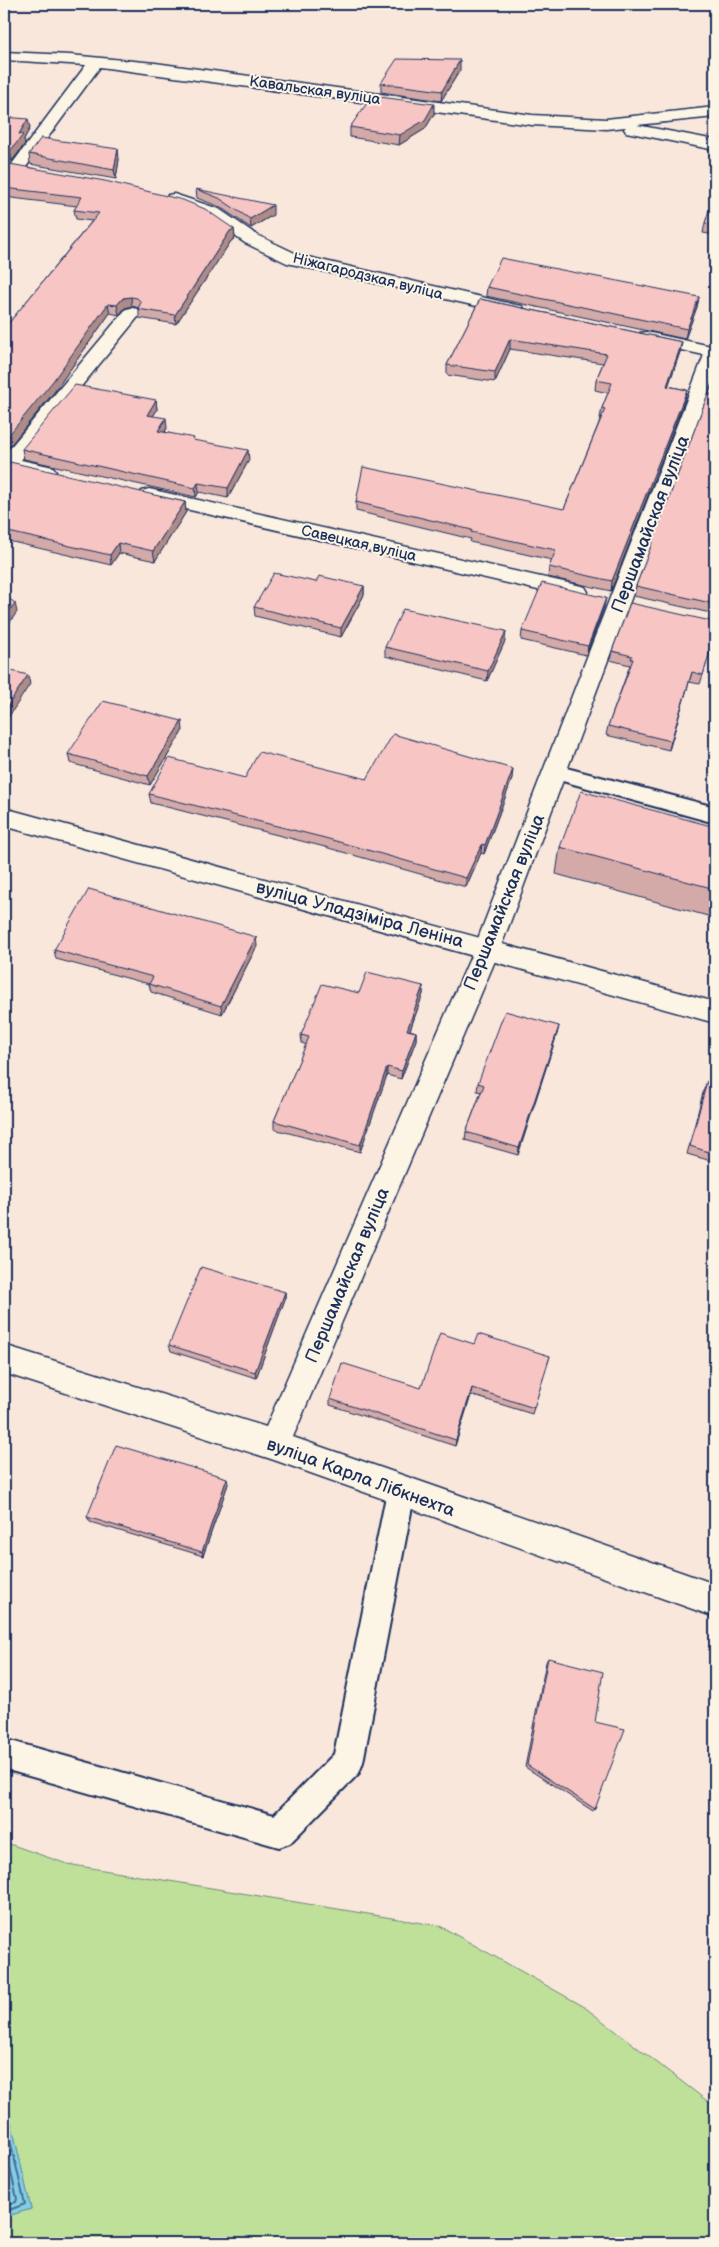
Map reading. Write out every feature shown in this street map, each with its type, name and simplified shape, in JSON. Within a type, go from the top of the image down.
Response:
[{"type":"street","name":"Кавальская вуліца","points":[[4,56],[70,59],[155,68],[532,120],[606,124],[715,112]]},
{"type":"street","points":[[10,167],[96,62]]},
{"type":"street","points":[[606,124],[715,145]]},
{"type":"street","points":[[10,167],[35,171]]},
{"type":"street","name":"Ніжагародзкая вуліца","points":[[162,195],[212,213],[252,239],[293,259],[529,313]]},
{"type":"street","points":[[66,476],[5,464],[132,313]]},
{"type":"street","points":[[627,334],[715,351]]},
{"type":"street","name":"Першамайская вуліца","points":[[274,1446],[487,948],[555,772],[613,601],[715,351]]},
{"type":"street","name":"Савецкая вуліца","points":[[134,491],[613,601]]},
{"type":"street","name":"вуліца Уладзіміра Леніна","points":[[4,817],[487,948],[715,1013]]},
{"type":"street","name":"вуліца Карла Лібкнехта","points":[[4,1360],[274,1446],[715,1600]]},
{"type":"lane","points":[[555,772],[715,815]]},
{"type":"lane","points":[[4,1754],[279,1832],[348,1762],[401,1491]]},
{"type":"green space","points":[[4,1842],[67,1864],[440,1926],[583,2006],[715,2107],[715,2243],[4,2243],[4,2217],[31,2209],[8,2109],[4,2106]]},
{"type":"water","points":[[4,2106],[8,2109],[31,2209],[4,2217]]},
{"type":"building","points":[[397,59],[460,60],[442,91],[381,83]]},
{"type":"building","points":[[372,96],[434,104],[425,120],[400,135],[350,127]]},
{"type":"building","points":[[4,117],[28,119],[19,134],[23,135],[10,151],[4,150]]},
{"type":"building","points":[[41,138],[118,149],[114,170],[29,154]]},
{"type":"building","points":[[4,163],[105,181],[183,200],[205,209],[234,229],[230,231],[175,315],[138,309],[141,302],[137,298],[131,297],[123,298],[117,305],[108,304],[53,381],[4,441],[4,323],[8,324],[99,213],[74,210],[82,197],[4,188]]},
{"type":"building","points":[[196,189],[273,205],[250,219],[219,198]]},
{"type":"building","points":[[715,194],[715,225],[705,223]]},
{"type":"building","points":[[501,258],[699,297],[687,329],[487,287]]},
{"type":"building","points":[[480,299],[682,342],[667,386],[687,390],[612,581],[549,567],[556,550],[471,532],[472,530],[356,502],[363,467],[564,509],[605,409],[602,408],[612,383],[596,380],[607,354],[510,339],[495,372],[447,365]]},
{"type":"building","points":[[75,385],[156,400],[147,415],[166,418],[158,431],[194,438],[193,440],[248,450],[228,488],[198,483],[195,488],[22,449]]},
{"type":"building","points":[[708,394],[715,395],[715,521],[709,539],[715,540],[715,604],[636,586]]},
{"type":"building","points":[[10,462],[185,502],[153,551],[118,543],[110,555],[4,531],[4,464]]},
{"type":"building","points":[[274,573],[316,582],[319,576],[364,586],[341,628],[254,607]]},
{"type":"building","points":[[542,583],[606,598],[588,646],[522,631]]},
{"type":"building","points":[[4,595],[15,603],[4,618]]},
{"type":"building","points":[[630,603],[715,622],[715,635],[703,675],[692,672],[671,741],[608,726],[633,659],[631,659],[632,656],[612,651]]},
{"type":"building","points":[[403,609],[506,631],[488,671],[385,647]]},
{"type":"building","points":[[4,669],[28,675],[4,711]]},
{"type":"building","points":[[103,701],[182,721],[148,776],[68,754]]},
{"type":"building","points":[[393,734],[513,769],[485,845],[482,844],[466,878],[325,838],[149,794],[169,758],[245,778],[259,752],[367,779]]},
{"type":"building","points":[[581,791],[715,827],[715,889],[560,847]]},
{"type":"building","points":[[89,889],[256,937],[221,1006],[149,984],[153,977],[54,950]]},
{"type":"building","points":[[367,972],[423,986],[407,1030],[416,1032],[402,1071],[387,1067],[360,1145],[274,1121],[309,1037],[301,1035],[322,984],[359,993]]},
{"type":"building","points":[[505,1011],[559,1026],[519,1148],[466,1132],[484,1085],[478,1083]]},
{"type":"building","points":[[707,1081],[715,1083],[715,1154],[690,1146]]},
{"type":"building","points":[[201,1267],[285,1292],[255,1372],[169,1345]]},
{"type":"building","points":[[440,1333],[474,1344],[478,1334],[550,1356],[534,1408],[472,1388],[456,1440],[330,1399],[342,1363],[421,1388]]},
{"type":"building","points":[[116,1445],[227,1478],[202,1552],[87,1517]]},
{"type":"building","points":[[548,1658],[603,1672],[595,1722],[625,1729],[595,1809],[527,1765]]}]
